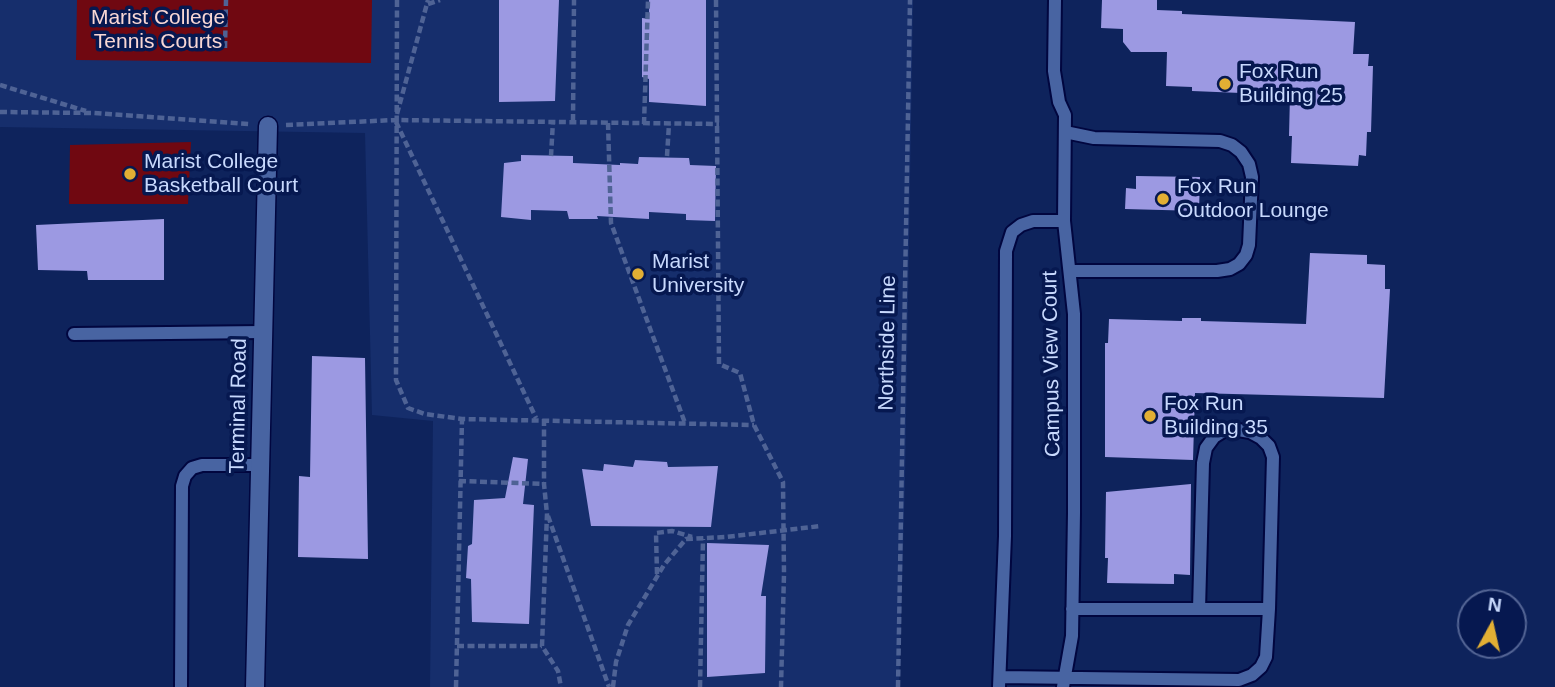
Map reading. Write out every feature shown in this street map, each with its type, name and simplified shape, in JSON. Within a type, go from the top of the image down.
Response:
[{"type":"street","name":"Terminal Road","points":[[255,687],[268,126]]},
{"type":"lane","name":"Campus View Court","points":[[1055,0],[1054,71],[1059,102],[1065,116],[1064,221],[1074,314],[1072,636],[1064,682]]},
{"type":"lane","points":[[1065,132],[1094,138],[1220,141],[1241,152],[1249,164],[1252,177],[1249,245],[1239,264],[1230,269],[1071,271]]},
{"type":"lane","points":[[1064,221],[1032,221],[1021,225],[1012,232],[1006,251],[1005,536],[1000,682],[1239,680],[1251,676],[1261,667],[1266,657],[1269,609],[1273,457],[1269,446],[1250,432],[1225,430],[1214,437],[1206,447],[1203,463],[1199,609]]},
{"type":"lane","points":[[74,334],[263,332]]},
{"type":"lane","points":[[181,687],[185,476],[192,468],[202,465],[260,465]]},
{"type":"lane","points":[[1072,608],[1269,609]]},
{"type":"path","points":[[225,47],[226,0]]},
{"type":"path","points":[[397,0],[396,380],[408,408],[425,414],[462,419],[754,425]]},
{"type":"path","points":[[440,0],[428,2],[395,120],[536,419]]},
{"type":"path","points":[[573,121],[574,0]]},
{"type":"path","points":[[644,124],[648,0]]},
{"type":"path","points":[[716,0],[719,364],[740,373],[754,425],[783,482],[780,687]]},
{"type":"path","name":"Northside Line","points":[[898,687],[910,0]]},
{"type":"path","points":[[0,85],[94,113]]},
{"type":"path","points":[[0,112],[94,113],[268,126],[395,120],[719,124]]},
{"type":"path","points":[[551,156],[553,121]]},
{"type":"path","points":[[608,123],[611,223],[685,423]]},
{"type":"path","points":[[667,156],[669,124]]},
{"type":"path","points":[[456,687],[462,419]]},
{"type":"path","points":[[544,419],[544,484],[548,514],[542,646],[558,671],[561,687]]},
{"type":"path","points":[[459,481],[544,484]]},
{"type":"path","points":[[548,514],[611,687]]},
{"type":"path","points":[[657,575],[656,533],[672,531],[703,539],[821,526]]},
{"type":"path","points":[[611,687],[628,625],[657,575],[686,539],[695,538]]},
{"type":"path","points":[[700,687],[703,539]]},
{"type":"path","points":[[457,646],[542,646]]},
{"type":"shaded area","name":"Marist University","points":[[0,0],[913,0],[899,687],[430,687],[433,421],[372,415],[365,133],[0,127]]},
{"type":"green space","name":"Marist College Tennis Courts","points":[[77,0],[372,0],[371,63],[76,60]]},
{"type":"green space","name":"Marist College Basketball Court","points":[[191,142],[188,204],[69,204],[70,145]]},
{"type":"building","points":[[499,0],[559,0],[555,101],[499,102]]},
{"type":"building","points":[[649,0],[706,0],[706,106],[649,102],[649,79],[642,77],[642,18],[649,19]]},
{"type":"building","name":"Fox Run Building 25","points":[[1102,0],[1157,0],[1157,10],[1182,11],[1182,14],[1355,22],[1353,54],[1369,54],[1368,66],[1373,66],[1371,132],[1367,132],[1366,156],[1359,155],[1358,166],[1291,163],[1290,95],[1192,91],[1192,87],[1166,86],[1167,52],[1131,52],[1123,42],[1123,29],[1101,28]]},
{"type":"building","points":[[521,155],[573,156],[573,163],[620,165],[638,164],[639,157],[689,158],[690,165],[716,166],[715,221],[686,220],[686,214],[649,212],[649,219],[597,216],[598,219],[569,219],[567,211],[531,210],[531,220],[501,217],[504,163],[521,161]]},
{"type":"building","name":"Fox Run Outdoor Lounge","points":[[1136,176],[1200,177],[1199,211],[1125,209],[1126,188],[1136,189]]},
{"type":"building","points":[[164,219],[164,280],[88,280],[87,271],[38,270],[36,225]]},
{"type":"building","name":"Fox Run Building 35","points":[[1310,253],[1367,255],[1367,264],[1385,265],[1385,289],[1390,289],[1384,398],[1195,393],[1193,460],[1105,457],[1105,343],[1108,343],[1109,319],[1182,321],[1182,318],[1201,318],[1201,321],[1306,324]]},
{"type":"building","points":[[312,356],[365,358],[368,559],[298,557],[299,476],[310,477]]},
{"type":"building","points":[[513,457],[528,459],[523,504],[534,505],[529,624],[472,622],[471,579],[466,578],[468,546],[472,544],[474,500],[505,498]]},
{"type":"building","points":[[635,460],[667,462],[668,467],[718,466],[711,527],[591,526],[582,469],[603,471],[604,464],[633,467]]},
{"type":"building","points":[[1191,484],[1190,575],[1174,574],[1174,584],[1107,583],[1106,492]]},
{"type":"building","points":[[707,543],[769,545],[761,596],[766,596],[765,673],[707,677]]},
{"type":"place","name":"Fox Run Building 25","points":[[1225,84]]},
{"type":"place","name":"Marist College Basketball Court","points":[[130,174]]},
{"type":"place","name":"Fox Run Outdoor Lounge","points":[[1163,199]]},
{"type":"place","name":"Marist University","points":[[638,274]]},
{"type":"place","name":"Fox Run Building 35","points":[[1150,416]]}]
